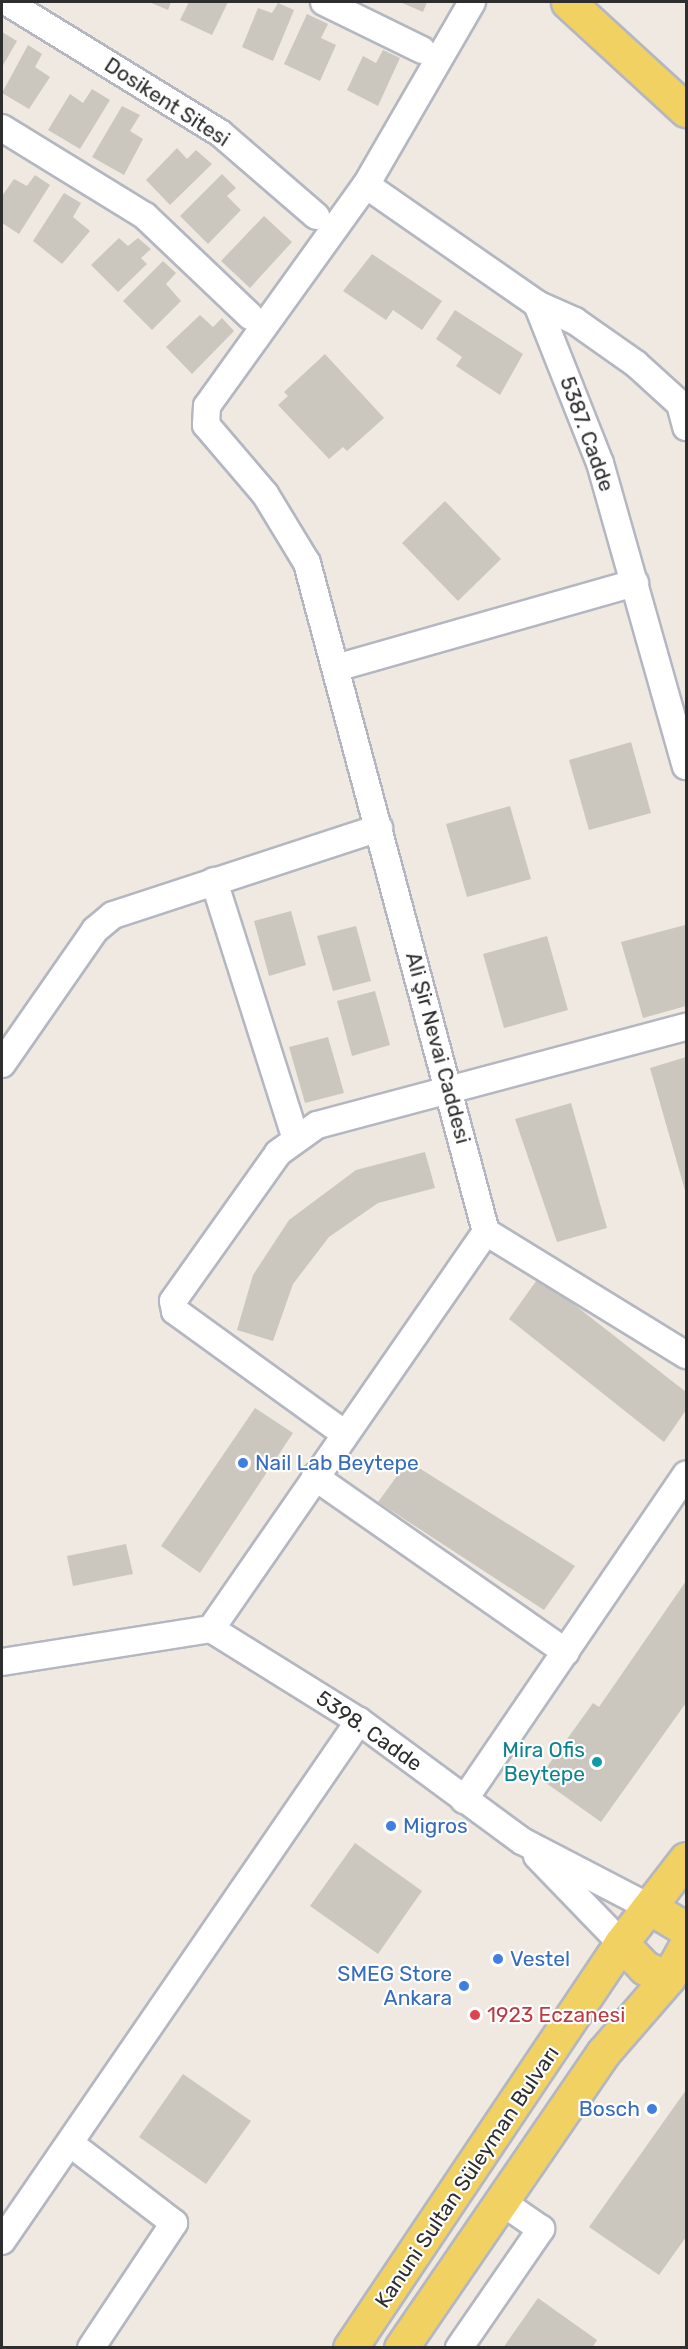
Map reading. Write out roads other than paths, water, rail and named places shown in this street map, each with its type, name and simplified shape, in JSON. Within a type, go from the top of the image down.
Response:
[{"type":"main road","points":[[567,2],[687,110]]},
{"type":"main road","points":[[602,2],[687,78]]},
{"type":"main road","name":"Kanuni Sultan Süleyman Bulvarı","points":[[350,2348],[621,1943],[687,1859]]},
{"type":"main road","points":[[649,1907],[687,1929]]},
{"type":"main road","points":[[621,1943],[645,1968],[677,1980]]},
{"type":"main road","name":"Kanuni Sultan Süleyman Bulvarı","points":[[401,2348],[603,2053],[677,1980],[687,1946]]},
{"type":"street","name":"Dosikent Sitesi","points":[[7,2],[220,133],[316,216]]},
{"type":"street","points":[[324,2],[422,50]]},
{"type":"street","points":[[472,2],[366,185],[537,304],[601,339],[684,411]]},
{"type":"street","points":[[2,128],[145,216],[250,316]]},
{"type":"street","name":"Ali Şir Nevai Caddesi","points":[[366,185],[207,406],[206,425],[265,494],[307,563],[486,1232]]},
{"type":"street","name":"5387. Cadde","points":[[537,304],[600,463],[687,766]]},
{"type":"street","points":[[336,668],[634,583]]},
{"type":"street","points":[[2,1064],[95,930],[113,915],[379,828]]},
{"type":"street","points":[[214,881],[295,1136]]},
{"type":"street","points":[[345,1434],[175,1311],[173,1301],[295,1136],[317,1125],[687,1027]]},
{"type":"street","points":[[2,1662],[211,1629],[486,1232],[687,1354]]},
{"type":"street","points":[[464,1800],[687,1474]]},
{"type":"street","points":[[315,1477],[566,1652]]},
{"type":"street","name":"5398. Cadde","points":[[211,1629],[359,1721],[522,1841],[649,1907]]},
{"type":"street","points":[[2,2241],[71,2144],[359,1721]]},
{"type":"street","name":"5398. Cadde","points":[[522,1841],[621,1943]]},
{"type":"street","points":[[71,2144],[174,2223],[91,2348]]},
{"type":"street","points":[[459,2348],[541,2229],[502,2202]]},
{"type":"place","name":"Nail Lab Beytepe","points":[[243,1463]]},
{"type":"place","name":"Mira Ofis Beytepe","points":[[597,1762]]},
{"type":"place","name":"Migros","points":[[391,1826]]},
{"type":"place","name":"Vestel","points":[[498,1959]]},
{"type":"place","name":"SMEG Store Ankara","points":[[464,1986]]},
{"type":"place","name":"1923 Eczanesi","points":[[475,2015]]},
{"type":"place","name":"Bosch","points":[[652,2109]]}]
